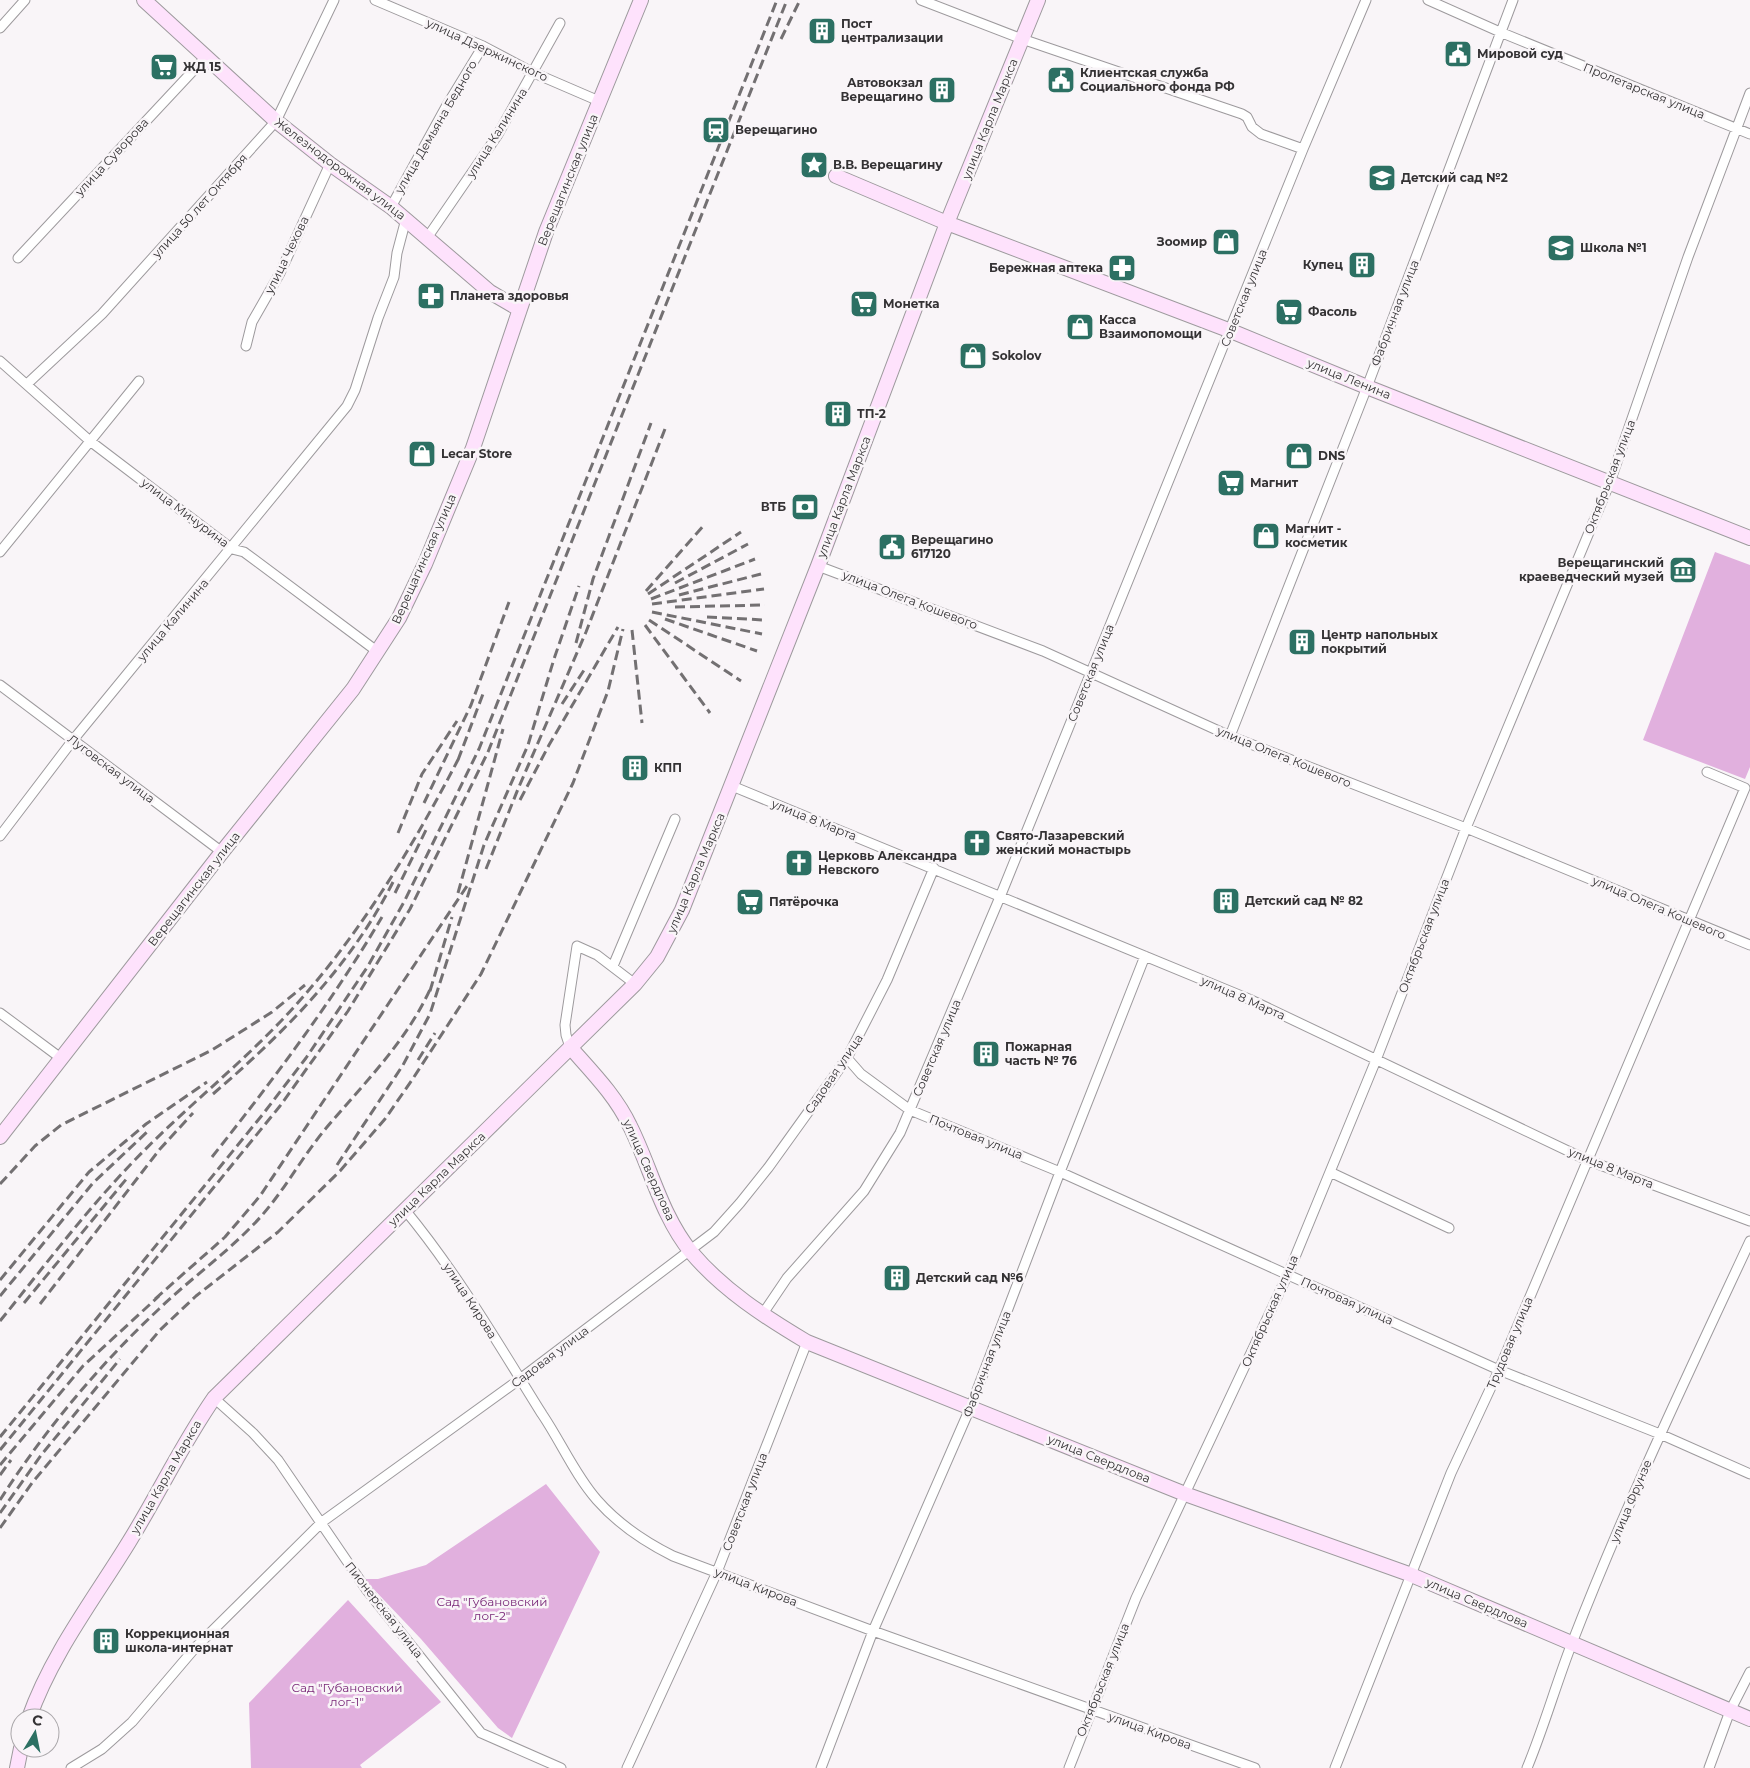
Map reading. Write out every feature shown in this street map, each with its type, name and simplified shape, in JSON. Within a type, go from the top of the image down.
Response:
[{"type":"main road","name":"Железнодорожная улица","points":[[144,0],[276,121],[330,164],[391,207],[490,292],[519,310]]},
{"type":"main road","name":"Верещагинская улица","points":[[0,1137],[222,852],[352,689],[378,652],[411,594],[442,523],[484,416],[546,232],[641,0]]},
{"type":"main road","name":"улица Карла Маркса","points":[[34,1708],[50,1672],[79,1620],[128,1543],[194,1427],[214,1398],[635,984],[657,957],[675,925],[732,786],[818,566],[947,223],[1038,0]]},
{"type":"main road","name":"улица Ленина","points":[[836,176],[947,223],[1231,330],[1367,387],[1750,538]]},
{"type":"main road","name":"улица Свердлова","points":[[570,1047],[618,1104],[630,1126],[670,1218],[690,1251],[715,1277],[762,1315],[807,1342],[971,1406],[1186,1494],[1409,1574],[1750,1719]]},
{"type":"street","points":[[0,28],[25,0]]},
{"type":"street","name":"улица 50 лет Октября","points":[[27,384],[102,314],[276,121],[334,0]]},
{"type":"street","name":"улица Дзержинского","points":[[375,0],[483,46],[534,73],[599,101]]},
{"type":"street","points":[[921,0],[1022,39],[1242,114],[1247,117],[1252,127],[1261,134],[1303,150]]},
{"type":"street","name":"Советская улица","points":[[762,1315],[787,1278],[864,1191],[900,1133],[1000,897],[1303,150],[1366,0]]},
{"type":"street","name":"Пролетарская улица","points":[[1428,0],[1500,32],[1750,134]]},
{"type":"street","name":"Фабричная улица","points":[[1230,736],[1367,387],[1513,0]]},
{"type":"street","name":"улица Калинина","points":[[427,238],[497,136],[534,73],[560,23]]},
{"type":"street","name":"улица Демьяна Бедного","points":[[391,207],[447,104],[483,46]]},
{"type":"street","name":"улица Суворова","points":[[18,258],[206,58]]},
{"type":"street","name":"Октябрьская улица","points":[[1069,1768],[1136,1598],[1288,1274],[1376,1060],[1466,828],[1610,482],[1688,257],[1750,92]]},
{"type":"street","name":"улица Чехова","points":[[246,346],[252,322],[280,273],[330,164]]},
{"type":"street","name":"улица Калинина","points":[[0,836],[73,740],[347,406],[356,390],[381,308],[394,277],[397,253],[406,219]]},
{"type":"street","name":"улица Мичурина","points":[[0,361],[90,441],[232,548],[244,552],[378,652]]},
{"type":"street","points":[[0,552],[138,381]]},
{"type":"street","name":"улица Олега Кошевого","points":[[818,566],[1043,651],[1230,736],[1466,828],[1689,919],[1750,946]]},
{"type":"street","name":"Луговская улица","points":[[0,685],[222,852]]},
{"type":"street","name":"Трудовая улица","points":[[1335,1768],[1409,1574],[1451,1473],[1499,1370],[1745,788],[1706,772]]},
{"type":"street","name":"улица 8 Марта","points":[[732,786],[1249,999],[1587,1160],[1750,1221]]},
{"type":"street","points":[[613,966],[675,819]]},
{"type":"street","name":"Садовая улица","points":[[71,1768],[102,1749],[127,1727],[195,1648],[322,1522],[520,1379],[714,1232],[740,1203],[847,1058],[887,980],[934,868]]},
{"type":"street","points":[[570,1047],[565,1025],[577,946],[598,955],[635,984]]},
{"type":"street","name":"Фабричная улица","points":[[821,1768],[873,1631],[971,1406],[1145,956]]},
{"type":"street","points":[[0,1013],[62,1059]]},
{"type":"street","name":"Почтовая улица","points":[[847,1058],[876,1086],[910,1110],[1060,1172],[1499,1370],[1660,1434],[1750,1474]]},
{"type":"street","points":[[1330,1172],[1449,1228]]},
{"type":"street","name":"улица Кирова","points":[[405,1210],[432,1242],[597,1500],[624,1525],[649,1544],[673,1556],[873,1631],[1255,1768]]},
{"type":"street","name":"улица Фрунзе","points":[[1527,1768],[1572,1644],[1660,1434],[1750,1241]]},
{"type":"street","name":"Советская улица","points":[[627,1768],[717,1572],[807,1342]]},
{"type":"street","name":"Пионерская улица","points":[[214,1398],[253,1433],[278,1460],[366,1589],[481,1733],[561,1768]]},
{"type":"street","points":[[1709,1768],[1730,1712],[1750,1672]]},
{"type":"green space","points":[[1715,552],[1750,565],[1750,767],[1745,779],[1643,740]]},
{"type":"green space","name":"Сад \"Губановский лог-2\"","points":[[546,1484],[600,1552],[512,1738],[498,1728],[421,1639],[364,1579],[378,1579],[426,1565]]},
{"type":"green space","name":"Сад \"Губановский лог-1\"","points":[[348,1600],[441,1702],[360,1765],[362,1768],[251,1768],[249,1703]]},
{"type":"railway","points":[[0,1437],[263,1114],[306,1058],[368,966],[404,902],[479,749],[777,0]]},
{"type":"railway","points":[[0,1450],[280,1106],[348,1011],[410,909],[488,752],[787,0]]},
{"type":"railway","points":[[781,39],[800,0]]},
{"type":"railway","points":[[576,643],[593,579],[651,423]]},
{"type":"railway","points":[[486,869],[518,789],[586,632],[665,429]]},
{"type":"railway","points":[[646,591],[704,525]]},
{"type":"railway","points":[[648,594],[741,532]]},
{"type":"railway","points":[[675,583],[748,544]]},
{"type":"railway","points":[[651,599],[755,559]]},
{"type":"railway","points":[[679,595],[761,574]]},
{"type":"railway","points":[[337,1165],[403,1065],[430,1014],[484,845],[528,745],[554,659],[579,586]]},
{"type":"railway","points":[[652,604],[764,589]]},
{"type":"railway","points":[[424,803],[471,705],[509,602]]},
{"type":"railway","points":[[675,607],[765,605]]},
{"type":"railway","points":[[652,612],[762,634]]},
{"type":"railway","points":[[707,617],[764,620]]},
{"type":"railway","points":[[665,619],[757,651]]},
{"type":"railway","points":[[649,620],[741,681]]},
{"type":"railway","points":[[645,625],[710,713]]},
{"type":"railway","points":[[520,800],[549,745],[618,627]]},
{"type":"railway","points":[[0,1528],[32,1483],[160,1330],[196,1296],[278,1232],[340,1171],[385,1119],[481,974],[573,783],[608,691],[623,629]]},
{"type":"railway","points":[[632,630],[642,723]]},
{"type":"railway","points":[[562,704],[586,667]]},
{"type":"railway","points":[[458,760],[483,694]]},
{"type":"railway","points":[[398,833],[422,774],[457,721]]},
{"type":"railway","points":[[458,893],[503,729]]},
{"type":"railway","points":[[0,1321],[80,1221],[131,1164],[240,1062],[282,1020],[325,970],[348,941],[389,880],[427,818],[461,754]]},
{"type":"railway","points":[[395,893],[427,828]]},
{"type":"railway","points":[[213,1094],[290,1022],[337,969],[358,941],[394,880]]},
{"type":"railway","points":[[155,1299],[225,1237],[260,1196],[467,886]]},
{"type":"railway","points":[[212,1157],[301,1040],[343,980],[382,917]]},
{"type":"railway","points":[[430,991],[452,917]]},
{"type":"railway","points":[[0,1184],[35,1146],[61,1125],[212,1050],[272,1012],[305,985]]},
{"type":"railway","points":[[0,1500],[54,1424],[115,1353],[159,1309],[229,1248],[263,1214],[317,1139],[399,1042],[432,985]]},
{"type":"railway","points":[[418,1060],[435,1033]]},
{"type":"railway","points":[[0,1280],[89,1172],[146,1124],[207,1082]]},
{"type":"railway","points":[[40,1304],[160,1149],[193,1113]]},
{"type":"railway","points":[[0,1296],[93,1183],[147,1132]]},
{"type":"railway","points":[[24,1303],[128,1177]]},
{"type":"railway","points":[[0,1465],[83,1366],[159,1296]]},
{"type":"railway","points":[[0,1513],[42,1454],[120,1359]]},
{"type":"railway","points":[[0,1475],[11,1460]]},
{"type":"place","name":"Пост централизации","points":[[822,31]]},
{"type":"place","name":"Мировой суд","points":[[1458,54]]},
{"type":"place","name":"ЖД 15","points":[[164,67]]},
{"type":"place","name":"Клиентская служба Социального фонда РФ","points":[[1061,80]]},
{"type":"place","name":"Автовокзал Верещагино","points":[[942,90]]},
{"type":"place","name":"Верещагино","points":[[716,130]]},
{"type":"place","name":"В.В. Верещагину","points":[[814,165]]},
{"type":"place","name":"Детский сад №2","points":[[1382,178]]},
{"type":"place","name":"Зоомир","points":[[1226,242]]},
{"type":"place","name":"Школа №1","points":[[1561,248]]},
{"type":"place","name":"Купец","points":[[1362,265]]},
{"type":"place","name":"Бережная аптека","points":[[1122,268]]},
{"type":"place","name":"Планета здоровья","points":[[431,296]]},
{"type":"place","name":"Монетка","points":[[864,304]]},
{"type":"place","name":"Фасоль","points":[[1289,312]]},
{"type":"place","name":"Касса Взаимопомощи","points":[[1080,327]]},
{"type":"place","name":"Sokolov","points":[[973,356]]},
{"type":"place","name":"ТП-2","points":[[838,414]]},
{"type":"place","name":"Lecar Store","points":[[422,454]]},
{"type":"place","name":"DNS","points":[[1299,456]]},
{"type":"place","name":"Магнит","points":[[1231,483]]},
{"type":"place","name":"ВТБ","points":[[805,507]]},
{"type":"place","name":"Магнит - косметик","points":[[1266,536]]},
{"type":"place","name":"Верещагино 617120","points":[[892,547]]},
{"type":"place","name":"Верещагинский краеведческий музей","points":[[1683,570]]},
{"type":"place","name":"Центр напольных покрытий","points":[[1302,642]]},
{"type":"place","name":"КПП","points":[[635,768]]},
{"type":"place","name":"Свято-Лазаревский женский монастырь","points":[[977,843]]},
{"type":"place","name":"Церковь Александра Невского","points":[[799,863]]},
{"type":"place","name":"Детский сад № 82","points":[[1226,901]]},
{"type":"place","name":"Пятёрочка","points":[[750,902]]},
{"type":"place","name":"Пожарная часть № 76","points":[[986,1054]]},
{"type":"place","name":"Детский сад №6","points":[[897,1278]]},
{"type":"place","name":"Коррекционная школа-интернат","points":[[106,1641]]}]
